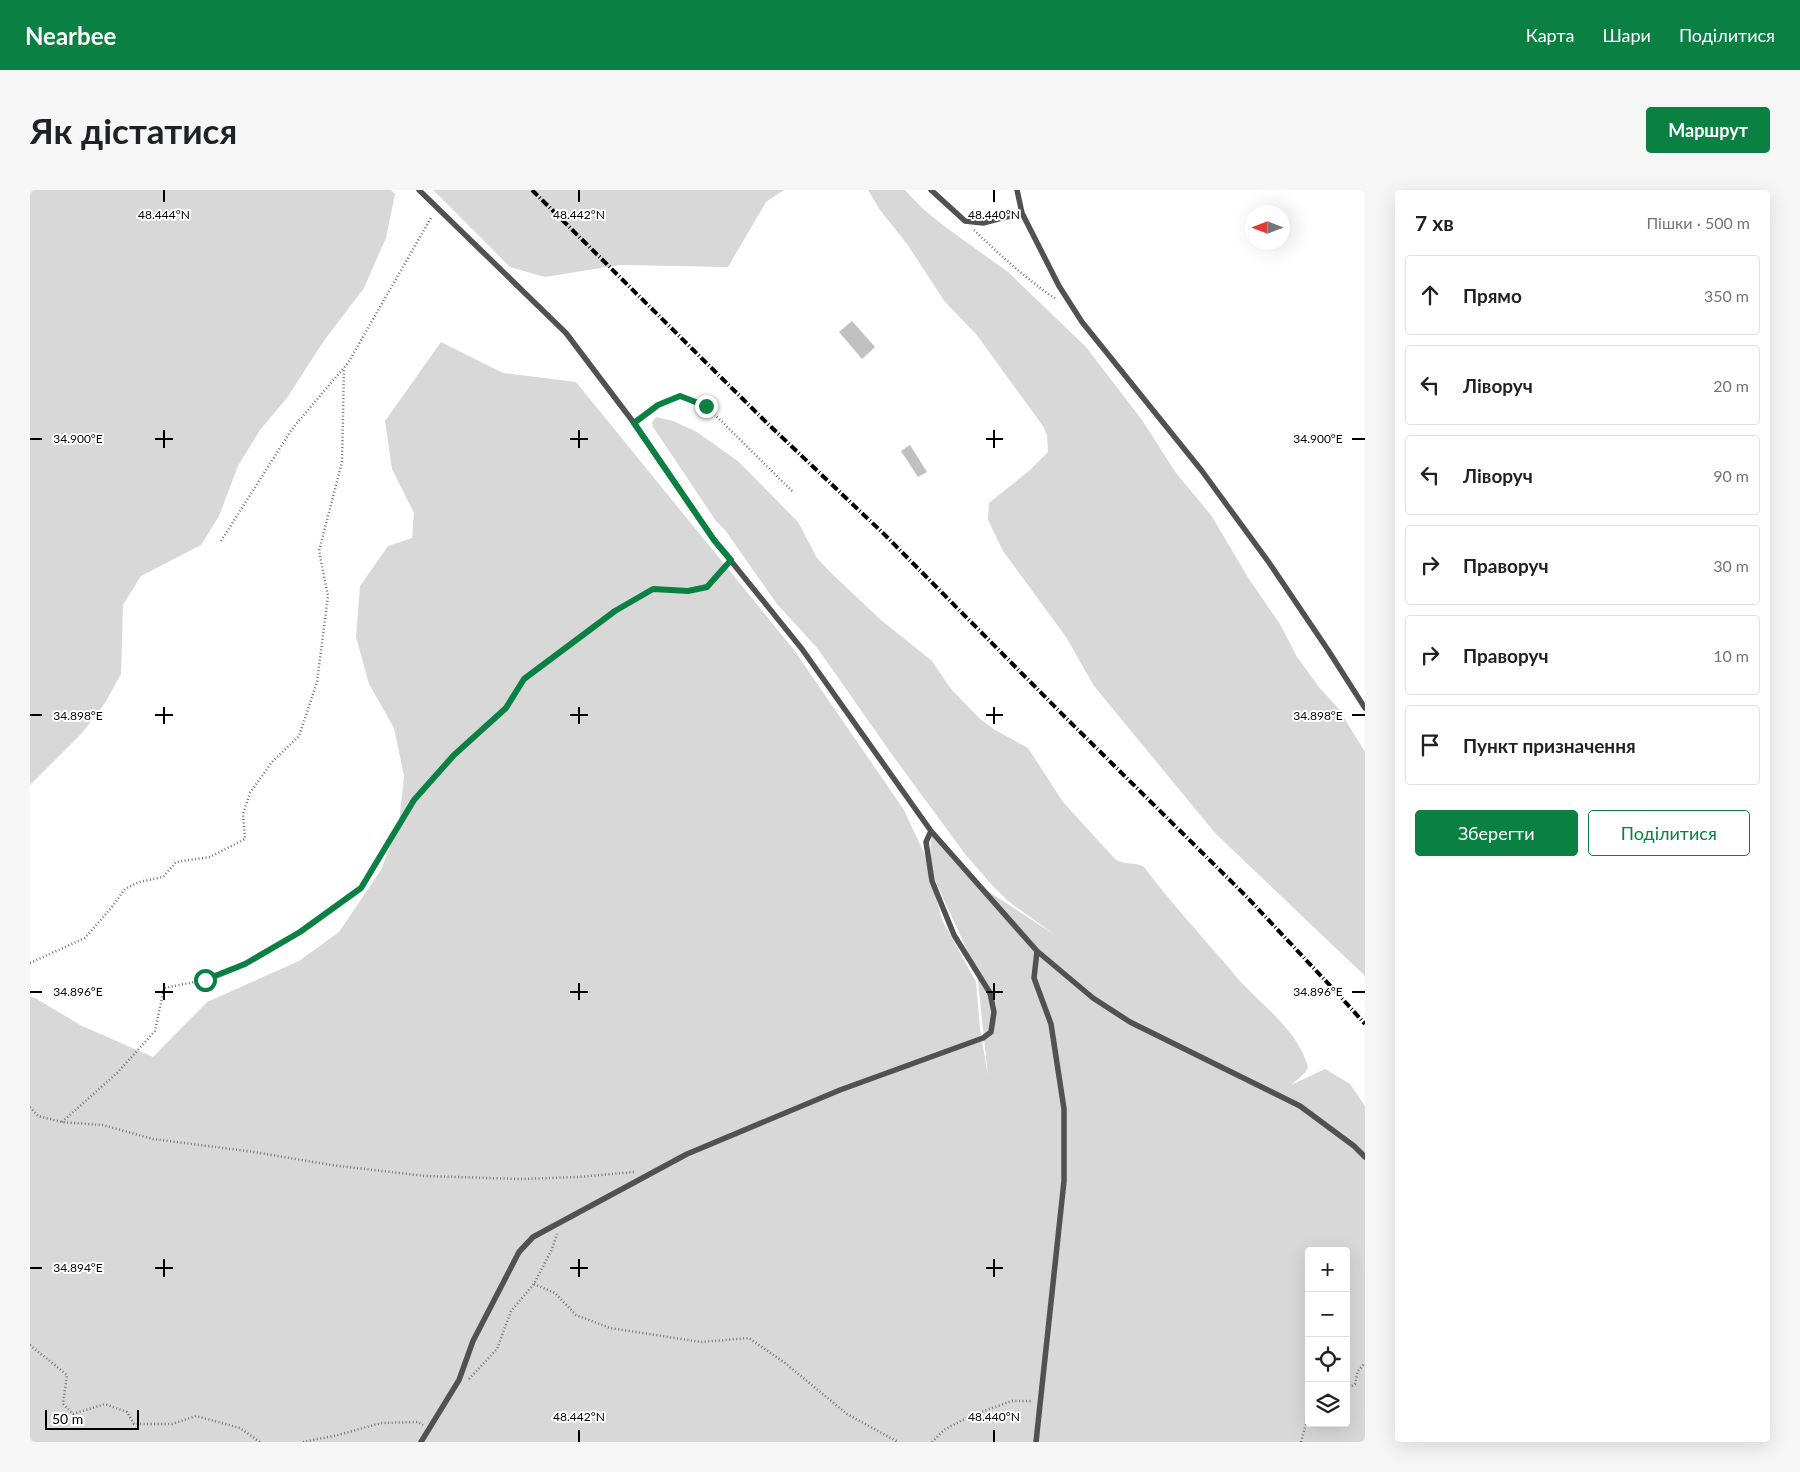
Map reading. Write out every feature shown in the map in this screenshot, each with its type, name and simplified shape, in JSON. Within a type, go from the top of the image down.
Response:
[{"type":"lane","points":[[419,190],[566,333],[634,423],[714,540],[802,649],[930,831],[1037,951],[1093,998],[1130,1022],[1300,1106],[1354,1146],[1365,1157]]},
{"type":"lane","points":[[931,190],[965,222],[983,223],[1022,213]]},
{"type":"lane","points":[[1017,190],[1022,213],[1060,286],[1082,322],[1202,471],[1270,564],[1365,708]]},
{"type":"lane","points":[[421,1442],[459,1380],[474,1341],[519,1252],[533,1237],[687,1154],[840,1090],[983,1038],[991,1032],[994,1012],[990,994],[954,935],[932,880],[926,842],[930,831]]},
{"type":"lane","points":[[1036,1442],[1064,1180],[1064,1109],[1051,1024],[1034,978],[1037,951]]},
{"type":"path","points":[[221,540],[292,429],[344,368],[436,208]]},
{"type":"path","points":[[965,222],[1000,256],[1038,287],[1060,301]]},
{"type":"path","points":[[30,963],[85,938],[125,889],[139,882],[163,877],[176,862],[210,857],[245,839],[243,814],[250,793],[272,762],[299,736],[317,682],[328,596],[319,551],[342,462],[344,368]]},
{"type":"path","points":[[634,423],[658,405],[680,396],[706,406],[793,492]]},
{"type":"path","points":[[62,1122],[117,1073],[155,1031],[164,988],[205,980],[245,964],[300,932],[361,888],[414,800],[454,755],[506,708],[524,679],[615,611],[646,593],[653,589],[688,591],[707,587],[731,560]]},
{"type":"path","points":[[30,1107],[38,1116],[62,1122],[102,1125],[153,1139],[254,1152],[331,1165],[425,1176],[521,1179],[638,1172]]},
{"type":"path","points":[[464,1384],[497,1349],[511,1311],[534,1284],[552,1250],[561,1222]]},
{"type":"path","points":[[534,1284],[555,1293],[576,1315],[610,1328],[702,1342],[750,1338],[785,1363],[847,1414],[898,1442]]},
{"type":"path","points":[[30,1345],[67,1375],[63,1404],[73,1414],[105,1404],[127,1412],[134,1424],[172,1424],[196,1416],[240,1428],[260,1442]]},
{"type":"path","points":[[1350,1387],[1355,1384],[1358,1371],[1365,1364]]},
{"type":"path","points":[[932,1442],[944,1430],[970,1416],[1012,1400],[1040,1402]]},
{"type":"path","points":[[303,1442],[338,1436],[381,1423],[418,1422],[429,1429]]},
{"type":"path","points":[[1301,1442],[1305,1427]]},
{"type":"shaded area","points":[[30,190],[391,190],[395,194],[386,238],[364,288],[323,342],[287,398],[260,430],[238,466],[219,516],[201,545],[141,576],[123,605],[121,674],[105,703],[82,733],[30,785]]},
{"type":"shaded area","points":[[433,190],[784,190],[766,202],[728,267],[619,265],[545,277],[510,267]]},
{"type":"shaded area","points":[[868,190],[905,190],[922,208],[944,226],[1008,272],[1086,347],[1142,420],[1176,473],[1211,515],[1249,579],[1280,624],[1297,657],[1319,687],[1338,708],[1365,752],[1365,976],[1215,833],[1094,686],[1066,637],[1003,551],[988,520],[989,503],[1030,470],[1048,452],[1047,435],[1043,426],[976,334],[945,302],[907,244],[880,210]]},
{"type":"shaded area","points":[[441,342],[503,373],[576,382],[794,650],[904,810],[924,853],[942,920],[976,982],[980,1028],[988,1077],[977,972],[930,869],[931,831],[977,884],[1055,935],[1008,901],[965,854],[818,649],[777,604],[725,530],[716,521],[653,427],[652,422],[656,417],[673,421],[697,432],[739,462],[798,522],[817,558],[830,572],[881,620],[932,661],[951,689],[979,718],[995,730],[1028,748],[1063,802],[1115,859],[1144,867],[1238,979],[1289,1031],[1297,1042],[1308,1067],[1305,1073],[1291,1085],[1325,1069],[1350,1084],[1365,1106],[1365,1442],[30,1442],[30,997],[35,998],[82,1026],[153,1057],[207,1002],[299,961],[339,932],[381,870],[399,823],[404,776],[394,728],[369,684],[356,637],[360,586],[388,546],[412,538],[414,513],[392,469],[385,421]]},
{"type":"building","points":[[852,321],[875,347],[862,359],[839,332]]},
{"type":"building","points":[[910,445],[927,472],[918,477],[901,451]]},
{"type":"railway","points":[[532,190],[768,424],[884,534],[1245,895],[1365,1024]]},
{"type":"route","points":[[205,980],[245,964],[300,932],[361,888],[414,800],[454,755],[506,708],[524,679],[615,611],[653,589],[688,591],[707,587],[731,560],[714,540],[634,423],[658,405],[680,396],[706,406]]}]
